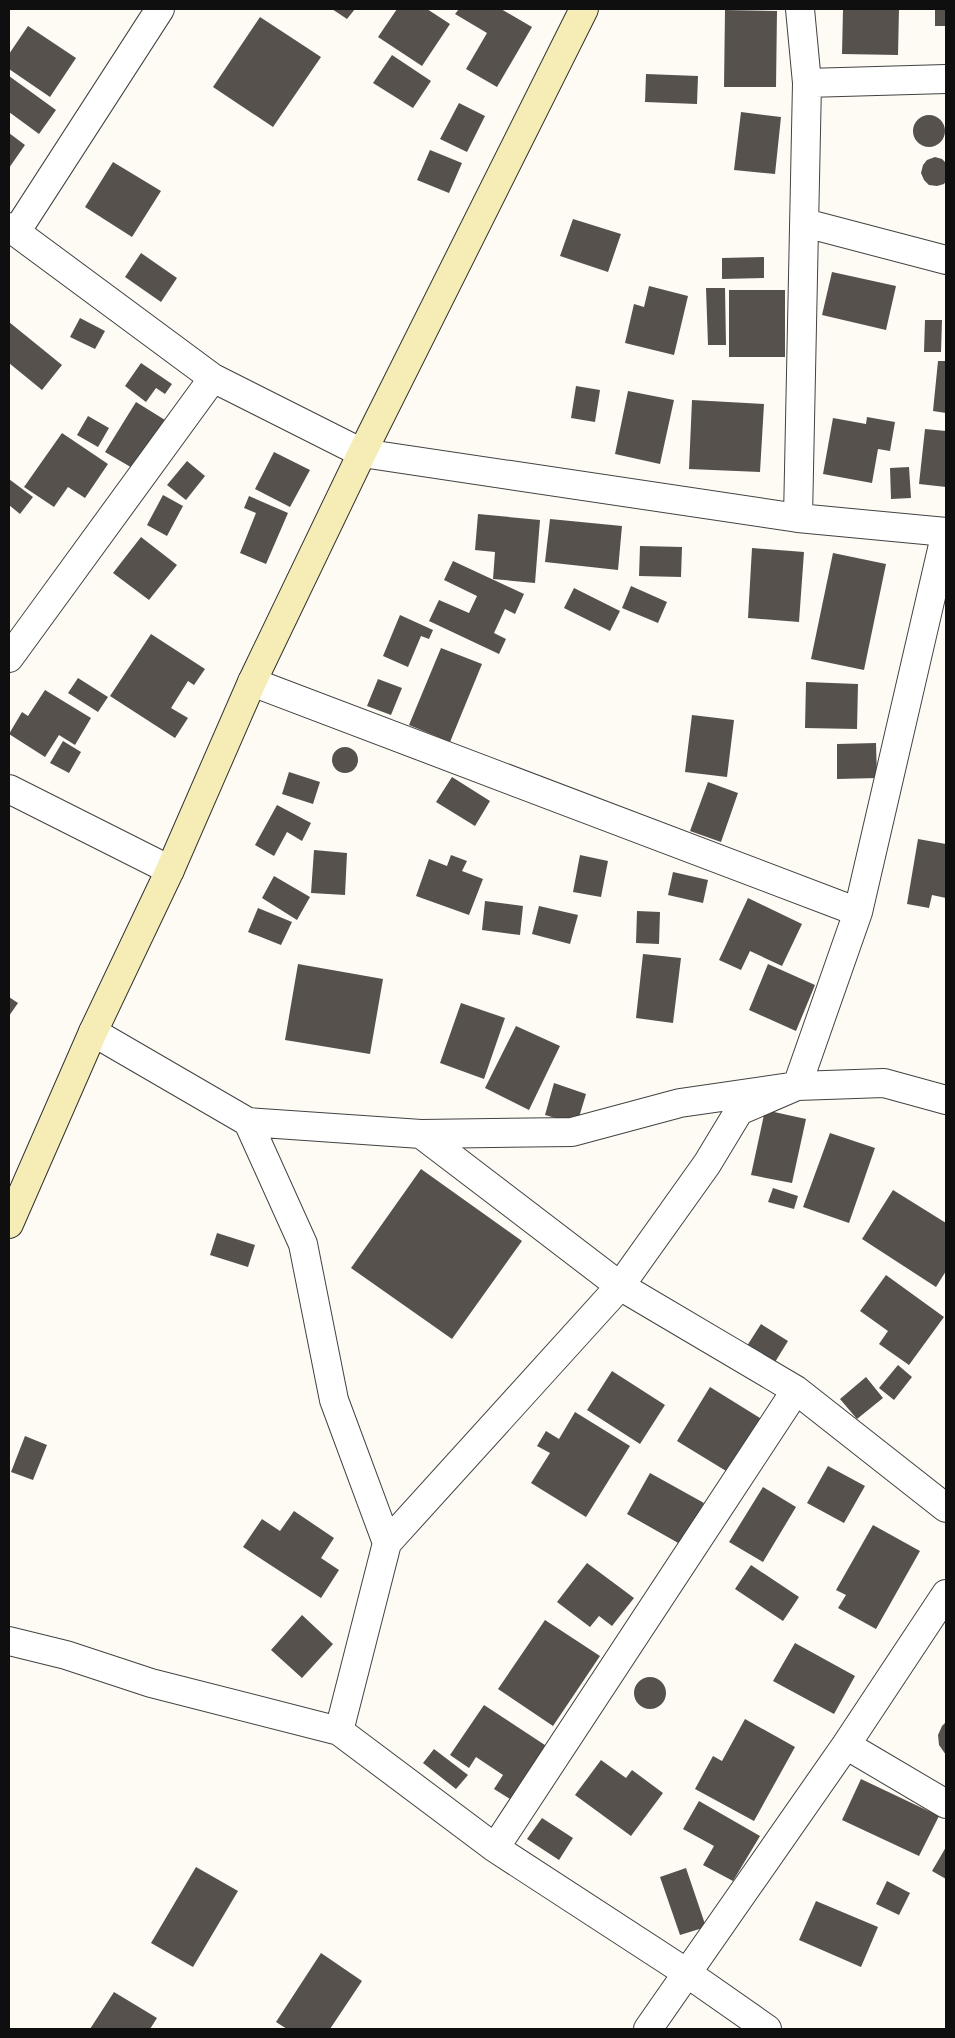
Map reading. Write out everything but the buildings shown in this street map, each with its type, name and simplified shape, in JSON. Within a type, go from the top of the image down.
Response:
[{"type":"main road","points":[[9,1224],[92,1032],[170,870],[252,682],[362,453],[584,9]]},
{"type":"street","points":[[160,9],[12,229],[213,378],[362,453],[798,518],[946,532],[858,912],[797,1086],[739,1111],[707,1164],[620,1286],[387,1543],[339,1731]]},
{"type":"street","points":[[798,518],[808,83],[800,9]]},
{"type":"street","points":[[808,83],[946,79]]},
{"type":"street","points":[[805,223],[946,260]]},
{"type":"street","points":[[9,658],[213,378]]},
{"type":"street","points":[[252,682],[858,912]]},
{"type":"street","points":[[9,789],[170,870]]},
{"type":"street","points":[[92,1032],[248,1122],[421,1134],[572,1132],[680,1103],[797,1086],[884,1083],[946,1100]]},
{"type":"street","points":[[248,1122],[303,1244],[334,1400],[387,1543]]},
{"type":"street","points":[[421,1134],[620,1286],[796,1390],[946,1508]]},
{"type":"street","points":[[495,1848],[796,1390]]},
{"type":"street","points":[[648,2029],[846,1745],[946,1594]]},
{"type":"street","points":[[9,1641],[66,1655],[151,1683],[339,1731],[495,1848],[686,1973],[767,2029]]},
{"type":"street","points":[[846,1745],[946,1804]]}]
